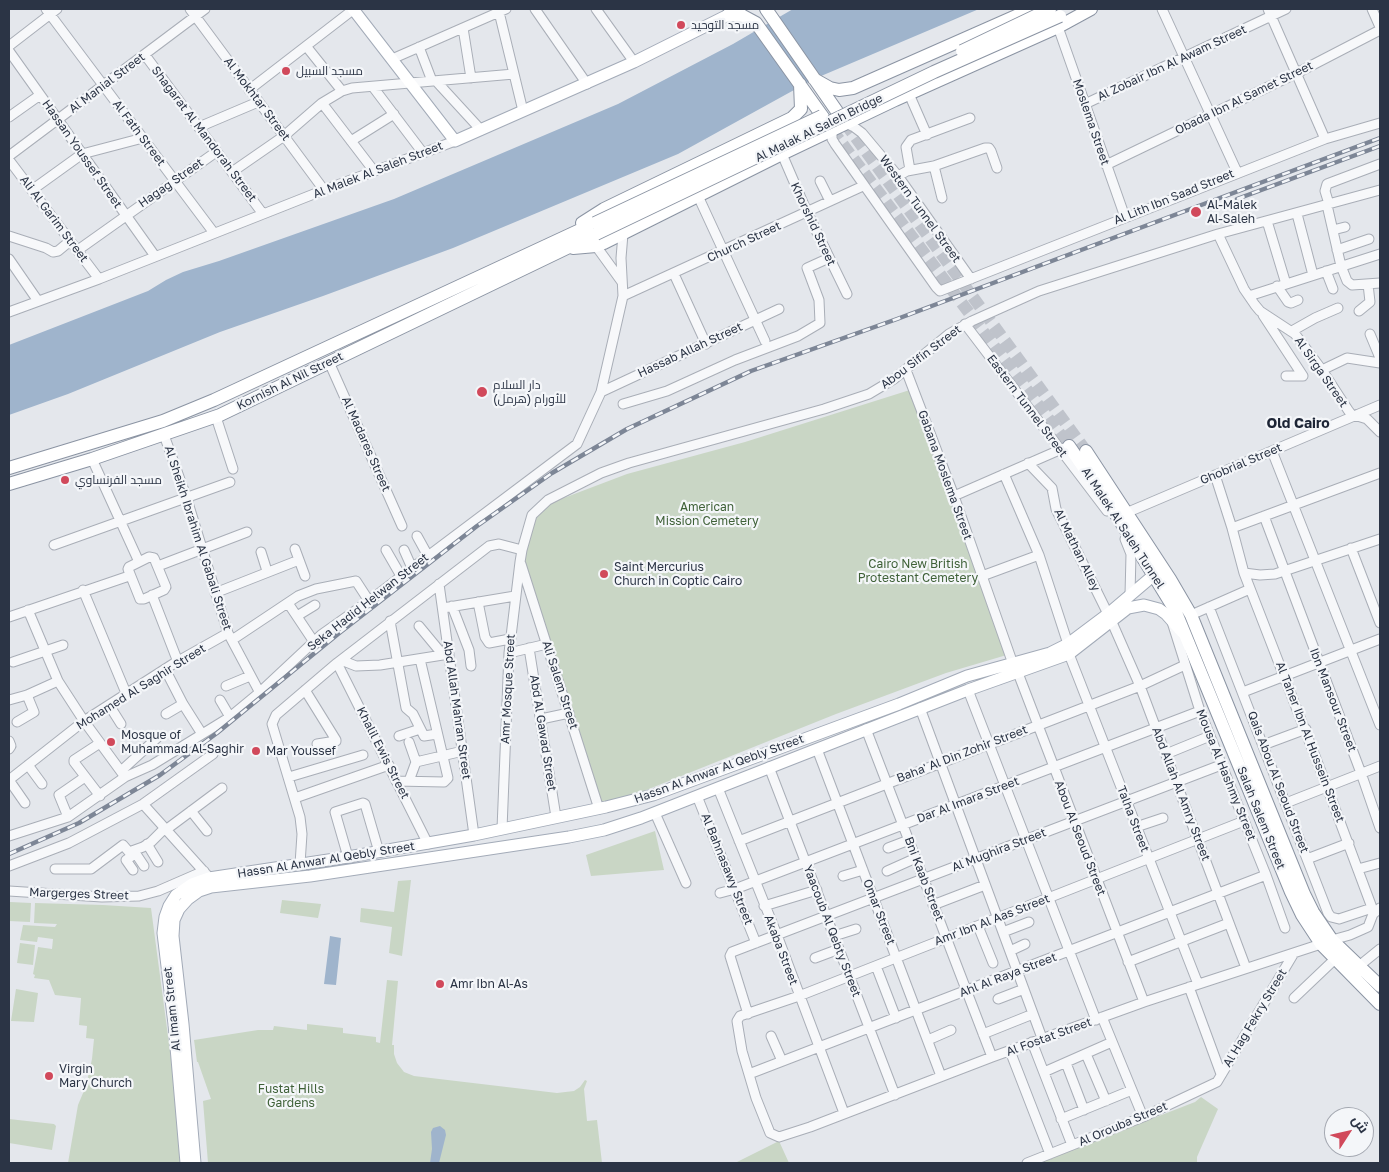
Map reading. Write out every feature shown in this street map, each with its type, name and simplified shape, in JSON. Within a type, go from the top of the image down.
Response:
[{"type":"highway","points":[[829,90],[853,88],[1032,9]]},
{"type":"highway","name":"Al Malak Al Saleh Bridge","points":[[558,246],[1050,9]]},
{"type":"highway","name":"Al Malak Al Saleh Bridge","points":[[558,246],[934,72],[1078,9]]},
{"type":"highway","points":[[558,246],[596,246],[832,130],[1058,27],[1092,9]]},
{"type":"highway","points":[[728,15],[763,15]]},
{"type":"highway","points":[[763,15],[814,79],[829,90],[845,124]]},
{"type":"highway","points":[[763,15],[800,84],[832,130]]},
{"type":"highway","points":[[882,76],[895,100]]},
{"type":"highway","points":[[558,246],[604,209],[798,114],[801,109],[800,84]]},
{"type":"highway","points":[[770,129],[775,131],[782,139],[784,149],[782,154]]},
{"type":"highway","name":"Kornish Al Nil Street","points":[[9,484],[92,459],[216,417],[558,246]]},
{"type":"highway","name":"Kornish Al Nil Street","points":[[9,468],[163,421],[558,246]]},
{"type":"highway","name":"Al Malek Al Saleh Tunnel","points":[[1065,448],[1120,518],[1158,571],[1181,613]]},
{"type":"highway","name":"Al Malek Al Saleh Tunnel","points":[[1086,451],[1120,518]]},
{"type":"highway","name":"Salah Salem Street","points":[[1181,613],[1188,640],[1302,915],[1327,942],[1359,966],[1380,986]]},
{"type":"highway","name":"Salah Salem Street","points":[[1181,613],[1304,894],[1320,924],[1335,959],[1380,1004]]},
{"type":"main road","points":[[354,9],[455,141]]},
{"type":"main road","name":"Al Malek Al Saleh Street","points":[[455,141],[587,84],[740,9]]},
{"type":"main road","name":"Hassn Al Anwar Al Qebly Street","points":[[208,878],[310,876],[594,832],[623,825],[968,690],[1015,668],[1068,649],[1110,617],[1130,595],[1158,571]]},
{"type":"main road","name":"Hassn Al Anwar Al Qebly Street","points":[[1110,617],[1128,608],[1144,605],[1181,613]]},
{"type":"main road","name":"Hassn Al Anwar Al Qebly Street","points":[[208,878],[400,849],[594,810],[671,788],[967,676],[1015,668]]},
{"type":"main road","points":[[594,810],[594,832]]},
{"type":"main road","points":[[400,849],[402,862]]},
{"type":"main road","name":"Al Imam Street","points":[[186,1163],[164,924],[166,911],[176,895],[192,884],[208,878]]},
{"type":"main road","name":"Al Imam Street","points":[[195,1163],[173,926],[179,909],[199,891],[208,878]]},
{"type":"street","name":"Al Manial Street","points":[[9,156],[145,55],[192,13],[205,9]]},
{"type":"street","points":[[249,90],[354,9]]},
{"type":"street","points":[[535,9],[587,84]]},
{"type":"street","points":[[596,9],[634,62]]},
{"type":"street","points":[[1162,9],[1237,172]]},
{"type":"street","name":"Al Zobair Ibn Al Awam Street","points":[[1085,104],[1184,57],[1270,12],[1286,9]]},
{"type":"street","points":[[1372,9],[1380,27]]},
{"type":"street","points":[[392,59],[502,10],[514,74],[524,112]]},
{"type":"street","points":[[9,46],[51,11]]},
{"type":"street","name":"Al Fath Street","points":[[51,11],[104,86],[214,233]]},
{"type":"street","points":[[1270,12],[1325,139]]},
{"type":"street","name":"Al Mokhtar Street","points":[[192,13],[324,190]]},
{"type":"street","name":"Moslema Street","points":[[1058,27],[1125,217]]},
{"type":"street","name":"Obada Ibn Al Samet Street","points":[[1106,165],[1296,73],[1380,27]]},
{"type":"street","points":[[463,28],[471,78]]},
{"type":"street","points":[[306,46],[342,91]]},
{"type":"street","points":[[419,47],[434,81],[481,130]]},
{"type":"street","name":"Hassan Youssef Street","points":[[9,51],[155,256]]},
{"type":"street","name":"Shagarat Al Mandorah Street","points":[[145,55],[263,214]]},
{"type":"street","points":[[232,172],[284,136],[322,103],[342,91],[352,88],[514,74]]},
{"type":"street","points":[[373,87],[423,153]]},
{"type":"street","points":[[909,94],[927,135]]},
{"type":"street","points":[[9,117],[40,95]]},
{"type":"street","points":[[199,127],[258,102]]},
{"type":"street","points":[[322,103],[374,171]]},
{"type":"street","points":[[352,142],[394,114]]},
{"type":"street","points":[[910,170],[906,147],[911,140],[970,118]]},
{"type":"street","name":"Al Lith Ibn Saad Street","points":[[863,186],[940,291],[1237,172],[1325,139],[1380,123]]},
{"type":"street","name":"Western Tunnel Street","points":[[845,124],[854,127],[862,133],[898,176],[971,279]]},
{"type":"street","points":[[832,130],[832,139],[863,186]]},
{"type":"street","points":[[32,190],[82,154],[143,138]]},
{"type":"street","name":"Al Malek Al Saleh Street","points":[[9,312],[455,141]]},
{"type":"street","points":[[898,176],[910,170],[934,166],[987,148],[991,150],[997,168]]},
{"type":"street","name":"Hagag Street","points":[[78,250],[216,152]]},
{"type":"street","name":"Khorshid Street","points":[[782,154],[807,212],[847,294]]},
{"type":"street","name":"Ali Al Garim Street","points":[[9,160],[99,279]]},
{"type":"street","points":[[1380,164],[1327,184],[1325,190],[1341,266],[1349,284],[1380,283]]},
{"type":"street","points":[[934,166],[942,198]]},
{"type":"street","points":[[820,181],[830,202]]},
{"type":"street","name":"Church Street","points":[[624,296],[863,186]]},
{"type":"street","name":"Abou Sifin Street","points":[[522,550],[532,514],[539,506],[554,496],[601,473],[628,463],[839,405],[869,394],[894,379],[935,344],[965,324],[1039,291],[1218,234],[1380,190]]},
{"type":"street","points":[[698,196],[765,341]]},
{"type":"street","points":[[1297,214],[1312,275]]},
{"type":"street","points":[[1267,221],[1282,285],[1288,302],[1291,303],[1298,300]]},
{"type":"street","points":[[1333,230],[1346,227]]},
{"type":"street","name":"Seka Hadid Helwan Street","points":[[9,836],[68,817],[100,796],[123,774],[152,765],[230,717],[260,693],[314,642],[577,444],[601,392],[624,296],[620,258],[623,234]]},
{"type":"street","name":"Al Sirga Street","points":[[1218,234],[1248,296],[1260,311],[1292,331],[1322,370],[1348,410],[1367,419],[1380,432]]},
{"type":"street","points":[[9,236],[46,248],[52,252],[58,251],[70,241]]},
{"type":"street","points":[[1338,250],[1369,239]]},
{"type":"street","name":"Seka Hadid Helwan Street","points":[[596,246],[622,282]]},
{"type":"street","points":[[1248,296],[1380,254]]},
{"type":"street","points":[[623,404],[667,391],[735,360],[798,336],[820,323],[819,300],[808,268],[829,258]]},
{"type":"street","points":[[9,259],[38,301]]},
{"type":"street","points":[[1326,271],[1333,289]]},
{"type":"street","points":[[674,274],[706,344]]},
{"type":"street","points":[[1359,311],[1370,302],[1368,284]]},
{"type":"street","points":[[1292,331],[1338,308]]},
{"type":"street","name":"Hassab Allah Street","points":[[601,392],[779,309]]},
{"type":"street","points":[[1260,311],[1303,376],[1286,376]]},
{"type":"street","name":"Eastern Tunnel Street","points":[[965,324],[1065,448]]},
{"type":"street","points":[[1374,338],[1380,358]]},
{"type":"street","points":[[1322,370],[1347,358],[1380,363]]},
{"type":"street","name":"Al Madares Street","points":[[329,362],[402,526]]},
{"type":"street","name":"Gabana Moslema Street","points":[[906,370],[954,496],[1015,668]]},
{"type":"street","name":"Ghobrial Street","points":[[1120,518],[1215,475],[1380,405]]},
{"type":"street","points":[[216,417],[234,470]]},
{"type":"street","name":"Al Sheikh Ibrahim Al Gabali Street","points":[[164,435],[186,496],[230,636],[260,693]]},
{"type":"street","points":[[954,496],[1065,448]]},
{"type":"street","points":[[1272,451],[1380,725]]},
{"type":"street","points":[[92,459],[139,562]]},
{"type":"street","name":"Al Mathan Alley","points":[[1028,463],[1052,488],[1056,509],[1110,617]]},
{"type":"street","points":[[1232,528],[1380,473]]},
{"type":"street","name":"Talha Street","points":[[1004,474],[1039,555],[1068,649],[1182,942],[1194,986]]},
{"type":"street","name":"Al Taher Ibn Al Hussein Street","points":[[1215,475],[1244,573],[1375,910]]},
{"type":"street","points":[[54,544],[230,482]]},
{"type":"street","name":"Ibn Mansour Street","points":[[1264,516],[1380,828]]},
{"type":"street","points":[[1120,518],[1131,554],[1130,595]]},
{"type":"street","points":[[158,566],[247,532]]},
{"type":"street","points":[[417,536],[428,556]]},
{"type":"street","points":[[1244,573],[1268,576],[1380,539]]},
{"type":"street","points":[[300,864],[302,834],[300,817],[272,724],[276,715],[390,621],[488,546],[499,544],[522,550]]},
{"type":"street","points":[[1351,548],[1380,623]]},
{"type":"street","points":[[295,549],[305,576]]},
{"type":"street","points":[[386,550],[401,576]]},
{"type":"street","points":[[404,550],[412,568]]},
{"type":"street","name":"Amr Mosque Street","points":[[502,829],[510,638],[522,550]]},
{"type":"street","points":[[261,552],[268,571]]},
{"type":"street","points":[[982,576],[1039,555]]},
{"type":"street","points":[[151,557],[154,558],[166,588],[144,599],[139,598],[129,576],[128,568],[139,562],[151,557]]},
{"type":"street","points":[[215,592],[299,560]]},
{"type":"street","name":"Ali Salem Street","points":[[520,562],[569,713],[594,810]]},
{"type":"street","points":[[9,617],[83,590],[129,576]]},
{"type":"street","name":"Mohamed Al Saghir Street","points":[[9,780],[84,721],[126,693],[165,669],[230,636],[298,596],[316,589],[356,581],[369,601]]},
{"type":"street","name":"Abd Allah Mahran Street","points":[[439,584],[447,607],[446,655],[463,751],[474,835]]},
{"type":"street","points":[[1181,613],[1209,607],[1250,589]]},
{"type":"street","points":[[83,590],[126,693]]},
{"type":"street","points":[[152,595],[178,662]]},
{"type":"street","points":[[471,666],[469,650],[447,607],[516,596]]},
{"type":"street","points":[[478,602],[485,637],[489,643],[510,638]]},
{"type":"street","points":[[288,603],[314,642]]},
{"type":"street","points":[[297,616],[314,606]]},
{"type":"street","name":"Qais Abou Al Seoud Street","points":[[1209,607],[1331,917],[1339,919],[1375,910]]},
{"type":"street","points":[[28,610],[58,681],[84,721],[123,774],[158,737]]},
{"type":"street","name":"Mousa Al Hashmy Street","points":[[1181,613],[1185,664],[1200,711],[1266,875],[1285,928]]},
{"type":"street","name":"Abd Allah Al Amry Street","points":[[1110,617],[1140,686],[1156,728],[1163,756],[1176,782],[1246,968]]},
{"type":"street","points":[[390,621],[406,708],[413,714],[424,736],[437,734]]},
{"type":"street","points":[[419,626],[446,655]]},
{"type":"street","points":[[1243,692],[1380,638]]},
{"type":"street","points":[[509,653],[547,644]]},
{"type":"street","points":[[13,662],[63,645]]},
{"type":"street","name":"Abd Al Gawad Street","points":[[529,648],[556,817]]},
{"type":"street","points":[[339,662],[356,666],[380,665],[446,655]]},
{"type":"street","points":[[396,781],[444,782],[447,780],[420,659]]},
{"type":"street","name":"Khalil Ewis Street","points":[[339,662],[428,844]]},
{"type":"street","name":"Baha' Al Din Zohir Street","points":[[739,841],[1140,686],[1185,664]]},
{"type":"street","name":"Abou Al Seoud Street","points":[[1015,668],[1144,1002]]},
{"type":"street","points":[[165,669],[183,704],[202,734]]},
{"type":"street","points":[[226,686],[250,676]]},
{"type":"street","points":[[9,700],[27,695],[58,681]]},
{"type":"street","points":[[305,690],[336,740],[316,744]]},
{"type":"street","points":[[968,690],[1069,951],[1099,1018],[1112,1042],[1143,1117]]},
{"type":"street","points":[[17,722],[34,712],[27,695]]},
{"type":"street","points":[[220,700],[230,717]]},
{"type":"street","points":[[166,714],[183,704]]},
{"type":"street","points":[[109,705],[121,724]]},
{"type":"street","points":[[920,708],[1042,1038]]},
{"type":"street","name":"Dar Al Imara Street","points":[[720,893],[735,889],[1200,711]]},
{"type":"street","points":[[541,719],[569,713]]},
{"type":"street","points":[[398,736],[420,729]]},
{"type":"street","name":"Bni Kaab Street","points":[[866,729],[992,1057]]},
{"type":"street","points":[[1263,745],[1306,730]]},
{"type":"street","points":[[1163,756],[1210,736]]},
{"type":"street","points":[[9,741],[11,746],[9,749]]},
{"type":"street","points":[[100,742],[74,760],[75,764],[100,796]]},
{"type":"street","points":[[409,742],[416,762],[410,781]]},
{"type":"street","name":"Omar Street","points":[[817,749],[941,1076]]},
{"type":"street","points":[[416,762],[463,751]]},
{"type":"street","points":[[9,866],[69,843],[143,804],[214,754]]},
{"type":"street","points":[[289,777],[363,755]]},
{"type":"street","name":"Al Mughira Street","points":[[744,1015],[730,954],[1221,764]]},
{"type":"street","points":[[28,765],[42,784]]},
{"type":"street","points":[[295,798],[388,765]]},
{"type":"street","points":[[1286,803],[1380,766]]},
{"type":"street","name":"Yaacoub Al Qebty Street","points":[[769,768],[895,1095]]},
{"type":"street","points":[[68,817],[59,795],[85,777]]},
{"type":"street","points":[[9,780],[25,803]]},
{"type":"street","points":[[132,851],[147,844],[222,788]]},
{"type":"street","name":"Akaba Street","points":[[718,788],[777,935],[844,1113]]},
{"type":"street","name":"Al Bahnasawy Street","points":[[697,796],[756,943]]},
{"type":"street","points":[[9,891],[102,897],[139,896],[208,878],[143,804]]},
{"type":"street","points":[[348,857],[335,811],[365,804],[379,852]]},
{"type":"street","points":[[192,811],[207,831]]},
{"type":"street","name":"Hassn Al Anwar Al Qebly Street","points":[[655,812],[686,883]]},
{"type":"street","points":[[1136,827],[1163,818]]},
{"type":"street","name":"Amr Ibn Al Aas Street","points":[[744,1015],[799,996],[1244,821]]},
{"type":"street","points":[[888,848],[909,840]]},
{"type":"street","points":[[1307,859],[1349,843]]},
{"type":"street","points":[[147,844],[158,862]]},
{"type":"street","points":[[55,869],[91,869],[123,845],[132,851],[144,866]]},
{"type":"street","points":[[132,851],[132,856],[126,860],[133,870]]},
{"type":"street","points":[[887,871],[916,858]]},
{"type":"street","points":[[1358,869],[1380,863]]},
{"type":"street","points":[[843,876],[863,870]]},
{"type":"street","name":"Ahl Al Raya Street","points":[[749,1074],[1266,875]]},
{"type":"street","points":[[934,905],[985,885]]},
{"type":"street","points":[[764,906],[817,890]]},
{"type":"street","name":"Al Fostat Street","points":[[749,1074],[770,1133],[779,1137],[895,1095],[1042,1038],[1144,1002],[1350,935],[1368,927],[1375,910]]},
{"type":"street","points":[[1003,932],[1029,922]]},
{"type":"street","points":[[1128,962],[1229,923]]},
{"type":"street","points":[[978,926],[993,963]]},
{"type":"street","points":[[834,936],[856,928]]},
{"type":"street","points":[[1010,950],[1026,944]]},
{"type":"street","points":[[815,958],[839,949]]},
{"type":"street","points":[[1359,966],[1380,949]]},
{"type":"street","name":"Al Hag Fekry Street","points":[[1219,1078],[1294,953]]},
{"type":"street","name":"Al Hag Fekry Street","points":[[1294,998],[1335,959]]},
{"type":"street","points":[[876,966],[896,1018]]},
{"type":"street","points":[[1194,986],[1219,1078]]},
{"type":"street","points":[[998,999],[1024,989]]},
{"type":"street","points":[[983,1034],[1033,1014]]},
{"type":"street","points":[[744,1015],[737,1022],[742,1051],[749,1074]]},
{"type":"street","points":[[928,1040],[951,1030]]},
{"type":"street","points":[[771,1036],[782,1061]]},
{"type":"street","points":[[1032,1042],[1072,1145]]},
{"type":"street","points":[[1044,1072],[1112,1042]]},
{"type":"street","points":[[1010,1051],[1050,1154]]},
{"type":"street","points":[[1086,1054],[1106,1101]]},
{"type":"street","points":[[1066,1063],[1084,1110]]},
{"type":"street","name":"Al Orouba Street","points":[[1027,1163],[1143,1117],[1219,1078]]},
{"type":"street","points":[[1061,1119],[1132,1090]]},
{"type":"green space","points":[[913,389],[1010,654],[946,673],[836,714],[599,809],[520,562],[540,507],[627,474],[745,442]]},
{"type":"green space","points":[[655,831],[664,870],[591,876],[586,855]]},
{"type":"green space","points":[[411,880],[402,956],[389,953],[392,927],[360,922],[361,908],[394,912],[398,881]]},
{"type":"green space","points":[[282,900],[321,904],[318,918],[280,913]]},
{"type":"green space","points":[[10,902],[31,903],[30,922],[9,921]]},
{"type":"green space","points":[[35,903],[151,908],[179,1119],[183,1163],[68,1163],[78,1105],[86,1086],[92,1059],[94,1039],[86,1038],[87,1026],[79,1025],[81,998],[55,995],[49,980],[34,978],[35,975],[33,974],[38,947],[52,949],[53,939],[38,937],[37,942],[20,940],[23,925],[55,927],[57,924],[34,923]]},
{"type":"green space","points":[[20,943],[35,945],[33,965],[17,963]]},
{"type":"green space","name":"Fustat Hills Gardens","points":[[387,980],[398,981],[392,1045],[394,1045],[397,1063],[404,1072],[414,1076],[557,1093],[574,1091],[585,1080],[587,1081],[584,1089],[587,1121],[597,1120],[602,1163],[208,1163],[203,1101],[211,1099],[197,1062],[194,1040],[258,1030],[273,1030],[274,1026],[307,1030],[307,1024],[343,1028],[343,1033],[376,1037],[376,1042],[380,1043]]},
{"type":"green space","points":[[16,989],[38,993],[34,1022],[11,1021]]},
{"type":"green space","points":[[1201,1097],[1218,1109],[1197,1157],[1197,1163],[1038,1163],[1195,1102]]},
{"type":"green space","points":[[9,1119],[54,1124],[56,1126],[52,1150],[9,1143]]},
{"type":"green space","points":[[779,1141],[789,1163],[735,1163]]},
{"type":"water","points":[[793,9],[979,9],[814,79],[678,154],[453,248],[220,332],[68,394],[9,415],[9,345],[148,291],[183,272],[394,199],[618,104],[733,44]]},
{"type":"water","points":[[330,936],[341,938],[336,985],[324,984]]},
{"type":"water","points":[[440,1126],[445,1130],[446,1135],[439,1163],[430,1163],[432,1149],[431,1132],[433,1128]]},
{"type":"tunnel","points":[[845,123],[1086,451]]},
{"type":"tunnel","points":[[832,130],[1069,446]]},
{"type":"railway","points":[[9,854],[79,823],[160,775],[217,733],[338,634],[477,526],[552,473],[627,429],[751,371],[897,319],[1380,138]]},
{"type":"railway","points":[[1237,199],[1380,146]]},
{"type":"place","name":"مسجد التوحيد","points":[[681,25]]},
{"type":"place","name":"مسجد السبيل","points":[[286,71]]},
{"type":"place","name":"Al-Malek Al-Saleh","points":[[1196,212]]},
{"type":"place","name":"دار السلام للأورام (هرمل)","points":[[482,392]]},
{"type":"place","name":"مسجد الفرنساوي","points":[[65,480]]},
{"type":"place","name":"Saint Mercurius Church in Coptic Cairo","points":[[604,574]]},
{"type":"place","name":"Mosque of Muhammad Al-Saghir","points":[[111,742]]},
{"type":"place","name":"Mar Youssef","points":[[256,751]]},
{"type":"place","name":"Amr Ibn Al-As","points":[[440,984]]},
{"type":"place","name":"Virgin Mary Church","points":[[49,1076]]},
{"type":"district","name":"Old Cairo","points":[[1298,424]]},
{"type":"park label","name":"American Mission Cemetery","points":[[707,514]]},
{"type":"park label","name":"Cairo New British Protestant Cemetery","points":[[918,571]]}]
